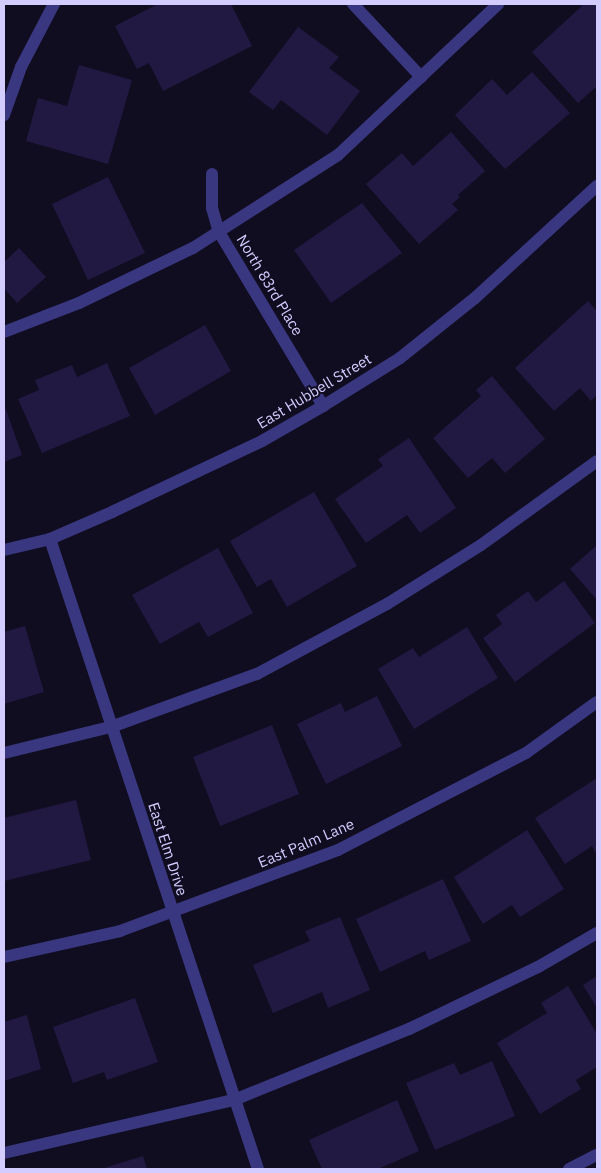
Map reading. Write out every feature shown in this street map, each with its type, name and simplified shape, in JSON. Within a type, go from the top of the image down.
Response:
[{"type":"street","points":[[4,115],[21,67],[54,4]]},
{"type":"street","points":[[353,4],[421,77]]},
{"type":"street","points":[[4,332],[79,303],[219,232],[338,155],[498,4]]},
{"type":"street","name":"North 83rd Place","points":[[212,174],[212,208],[219,232],[323,406]]},
{"type":"street","name":"East Hubbell Street","points":[[4,550],[50,539],[262,441],[323,406],[400,358],[468,304],[597,186]]},
{"type":"street","points":[[4,754],[111,727],[257,674],[387,604],[482,545],[597,461]]},
{"type":"street","name":"East Elm Drive","points":[[50,539],[258,1169]]},
{"type":"street","name":"East Palm Lane","points":[[4,957],[120,931],[338,850],[526,753],[597,702]]},
{"type":"street","points":[[4,1152],[234,1100],[409,1029],[597,933]]},
{"type":"street","points":[[569,1169],[597,1155]]},
{"type":"building","points":[[158,4],[231,4],[252,46],[163,91],[149,63],[137,69],[115,26]]},
{"type":"building","points":[[584,4],[597,4],[597,86],[578,103],[532,52]]},
{"type":"building","points":[[298,27],[339,57],[329,68],[360,91],[327,135],[281,100],[273,110],[249,92]]},
{"type":"building","points":[[79,65],[132,80],[108,164],[26,141],[38,98],[67,106]]},
{"type":"building","points":[[532,72],[570,113],[505,169],[455,115],[492,79],[507,95]]},
{"type":"building","points":[[451,132],[485,171],[458,195],[460,197],[452,204],[458,210],[419,244],[366,184],[402,153],[413,166]]},
{"type":"building","points":[[108,177],[145,253],[88,280],[52,204]]},
{"type":"building","points":[[362,203],[402,253],[331,303],[294,250]]},
{"type":"building","points":[[19,248],[46,277],[17,303],[4,288],[4,262]]},
{"type":"building","points":[[588,301],[597,311],[597,395],[591,401],[580,388],[554,411],[515,368]]},
{"type":"building","points":[[205,325],[231,371],[155,415],[129,368]]},
{"type":"building","points":[[107,363],[130,416],[42,453],[18,399],[39,390],[35,380],[72,365],[77,377]]},
{"type":"building","points":[[492,376],[545,439],[505,473],[492,458],[468,478],[433,438],[481,396],[476,390]]},
{"type":"building","points":[[4,404],[22,455],[4,462]]},
{"type":"building","points":[[409,438],[456,508],[420,533],[407,515],[366,543],[335,499],[383,466],[378,459]]},
{"type":"building","points":[[314,492],[357,566],[287,607],[271,579],[257,587],[230,541]]},
{"type":"building","points":[[597,545],[597,600],[570,569]]},
{"type":"building","points":[[218,548],[253,613],[208,637],[199,622],[160,644],[132,595]]},
{"type":"building","points":[[564,581],[595,623],[515,682],[483,638],[502,624],[496,615],[528,591],[536,602]]},
{"type":"building","points":[[25,626],[44,692],[4,704],[4,632]]},
{"type":"building","points":[[467,627],[498,678],[414,729],[378,669],[413,648],[419,657]]},
{"type":"building","points":[[377,696],[402,746],[326,784],[297,724],[341,703],[345,712]]},
{"type":"building","points":[[272,725],[299,794],[220,826],[193,757]]},
{"type":"building","points":[[597,778],[597,855],[592,846],[565,864],[535,818]]},
{"type":"building","points":[[76,800],[91,860],[4,881],[4,818]]},
{"type":"building","points":[[527,830],[564,889],[520,917],[512,905],[483,924],[454,877]]},
{"type":"building","points":[[443,879],[471,941],[429,960],[425,951],[380,972],[356,919]]},
{"type":"building","points":[[340,917],[370,990],[328,1008],[322,992],[273,1013],[253,965],[310,941],[305,931]]},
{"type":"building","points":[[597,976],[597,1008],[583,985]]},
{"type":"building","points":[[568,986],[597,1034],[597,1067],[576,1080],[581,1089],[540,1114],[497,1043],[547,1013],[541,1003]]},
{"type":"building","points":[[135,998],[158,1062],[107,1080],[104,1072],[73,1083],[53,1027]]},
{"type":"building","points":[[27,1015],[41,1069],[4,1081],[4,1022]]},
{"type":"building","points":[[492,1061],[515,1116],[435,1150],[406,1083],[454,1063],[460,1075]]},
{"type":"building","points":[[397,1100],[419,1151],[378,1169],[322,1169],[309,1140]]},
{"type":"building","points":[[143,1156],[147,1169],[101,1169]]}]
